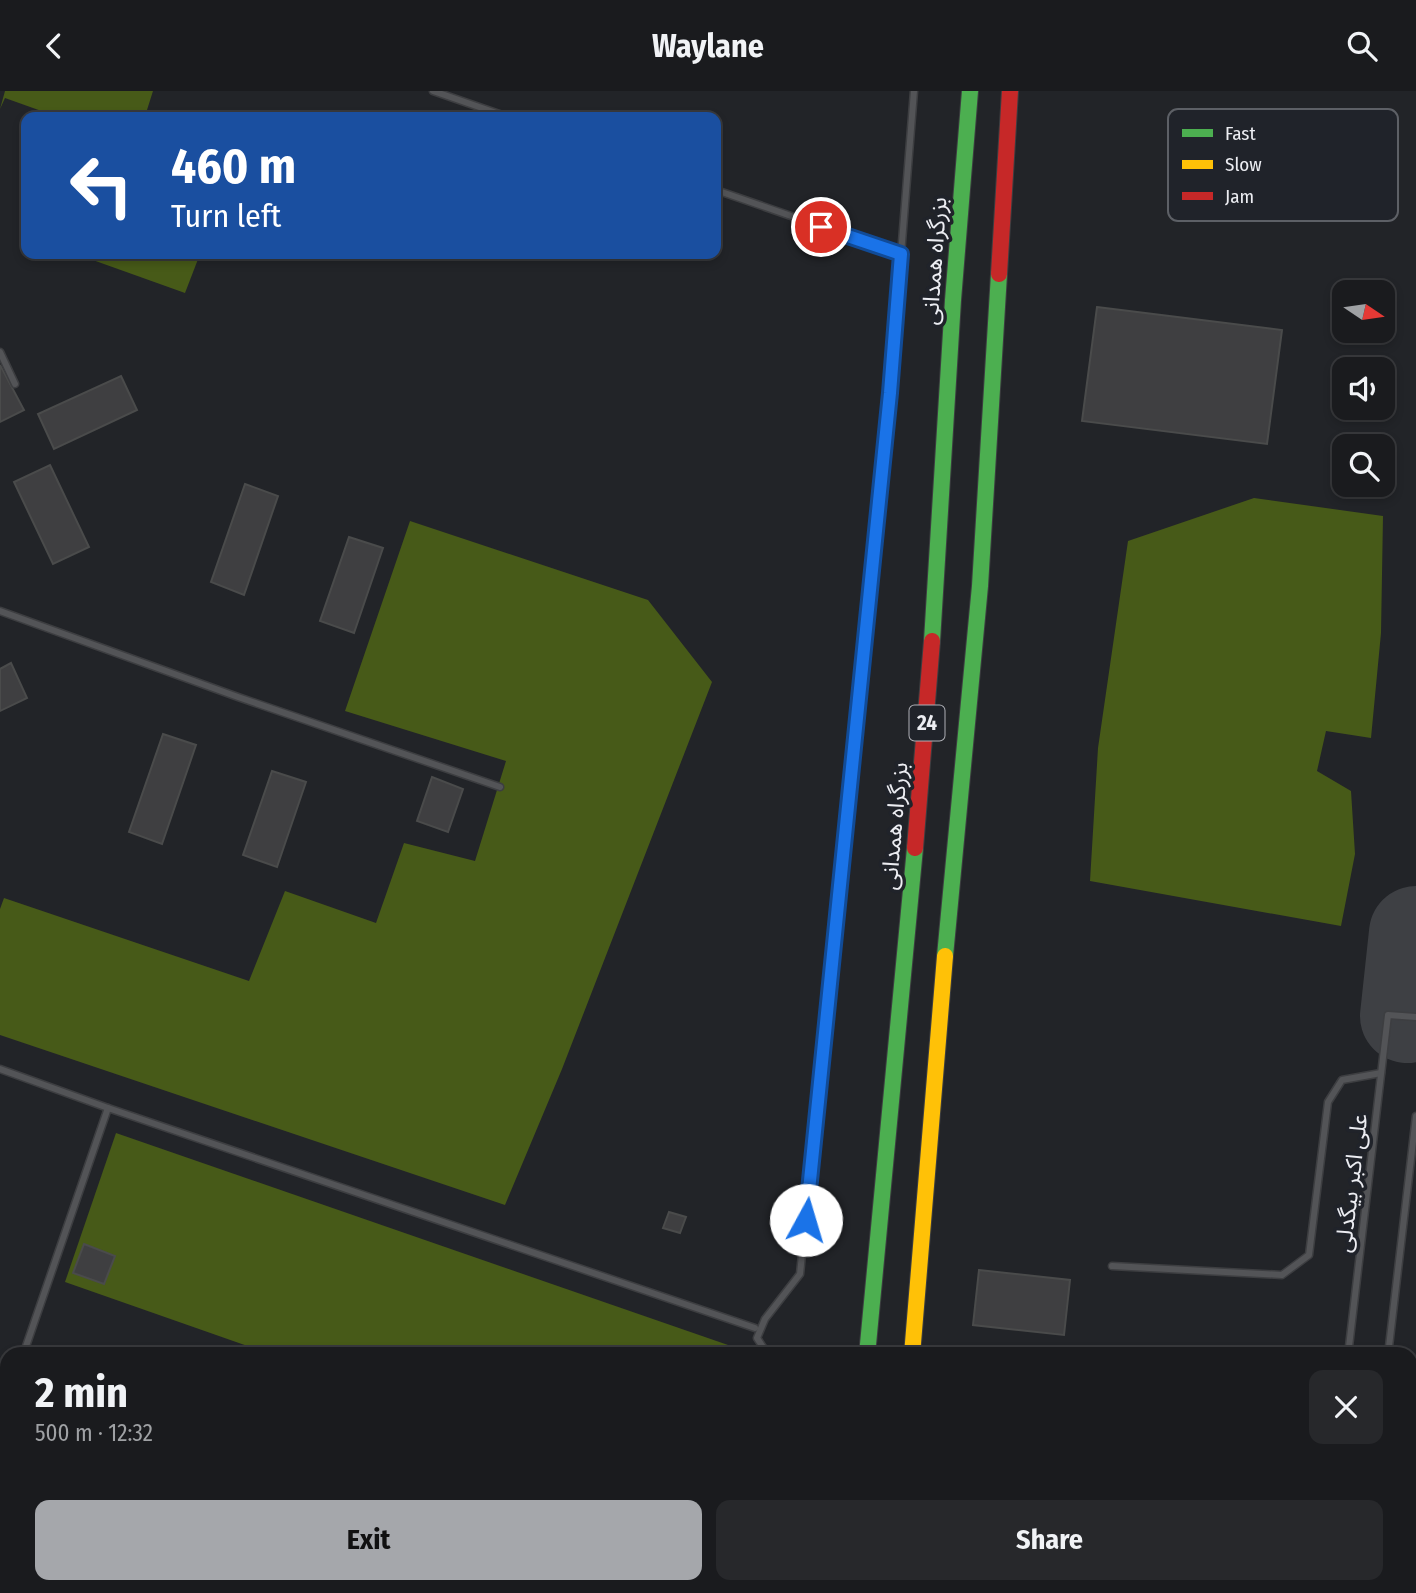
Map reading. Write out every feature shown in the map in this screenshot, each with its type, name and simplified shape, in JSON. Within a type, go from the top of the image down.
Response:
[{"type":"highway","name":"بزرگراه همدانی","points":[[868,1347],[928,713],[953,300],[970,91]]},
{"type":"highway","name":"24","points":[[913,1347],[931,1109],[981,586],[1010,91]]},
{"type":"lane","points":[[433,91],[494,112]]},
{"type":"lane","points":[[763,1347],[757,1338],[765,1319],[800,1274],[890,393],[914,91]]},
{"type":"lane","points":[[721,192],[901,254]]},
{"type":"lane","points":[[0,352],[15,384]]},
{"type":"lane","points":[[0,611],[238,697],[500,786]]},
{"type":"lane","name":"علی اکبر بیگدلی","points":[[1349,1347],[1388,1015],[1416,1017]]},
{"type":"lane","points":[[0,1069],[755,1328]]},
{"type":"lane","points":[[1112,1266],[1282,1275],[1309,1255],[1328,1102],[1342,1080],[1381,1073]]},
{"type":"lane","points":[[26,1347],[108,1108]]},
{"type":"lane","points":[[1389,1347],[1416,1116]]},
{"type":"green space","points":[[5,91],[153,91],[147,110],[152,112],[44,112],[5,98],[0,109]]},
{"type":"green space","points":[[90,259],[198,259],[185,293]]},
{"type":"green space","points":[[1254,498],[1383,516],[1381,633],[1371,738],[1326,731],[1317,771],[1351,791],[1355,854],[1341,926],[1090,881],[1098,748],[1128,541]]},
{"type":"green space","points":[[410,521],[648,600],[712,682],[562,1069],[505,1205],[0,1035],[0,909],[4,898],[249,981],[285,891],[376,923],[404,843],[475,861],[506,761],[345,711]]},
{"type":"green space","points":[[116,1133],[734,1347],[250,1347],[65,1282]]},
{"type":"building","points":[[1097,307],[1282,330],[1267,444],[1082,421]]},
{"type":"building","points":[[0,365],[24,410],[0,422]]},
{"type":"building","points":[[121,376],[137,410],[54,449],[38,414]]},
{"type":"building","points":[[50,465],[89,547],[53,564],[14,482]]},
{"type":"building","points":[[245,484],[278,496],[244,595],[211,582]]},
{"type":"building","points":[[349,537],[383,548],[354,633],[320,621]]},
{"type":"building","points":[[11,663],[27,698],[0,711],[0,669]]},
{"type":"building","points":[[163,734],[196,745],[162,844],[129,832]]},
{"type":"building","points":[[272,771],[306,782],[277,867],[243,855]]},
{"type":"building","points":[[432,777],[463,789],[448,832],[417,821]]},
{"type":"building","points":[[669,1212],[686,1217],[680,1233],[663,1228]]},
{"type":"building","points":[[84,1244],[115,1256],[104,1284],[73,1273]]},
{"type":"building","points":[[979,1270],[1070,1280],[1064,1335],[973,1325]]},
{"type":"runway","points":[[1407,1016],[1416,933]]},
{"type":"traffic: fast","points":[[932,641],[953,300],[970,91]]},
{"type":"traffic: fast","points":[[945,956],[980,586],[999,274]]},
{"type":"traffic: fast","points":[[868,1347],[915,848]]},
{"type":"traffic: slow","points":[[913,1347],[945,956]]},
{"type":"traffic: jam","points":[[999,274],[1010,91]]},
{"type":"traffic: jam","points":[[915,848],[932,641]]},
{"type":"route","points":[[806,1220],[890,393],[901,254],[821,227]]}]
